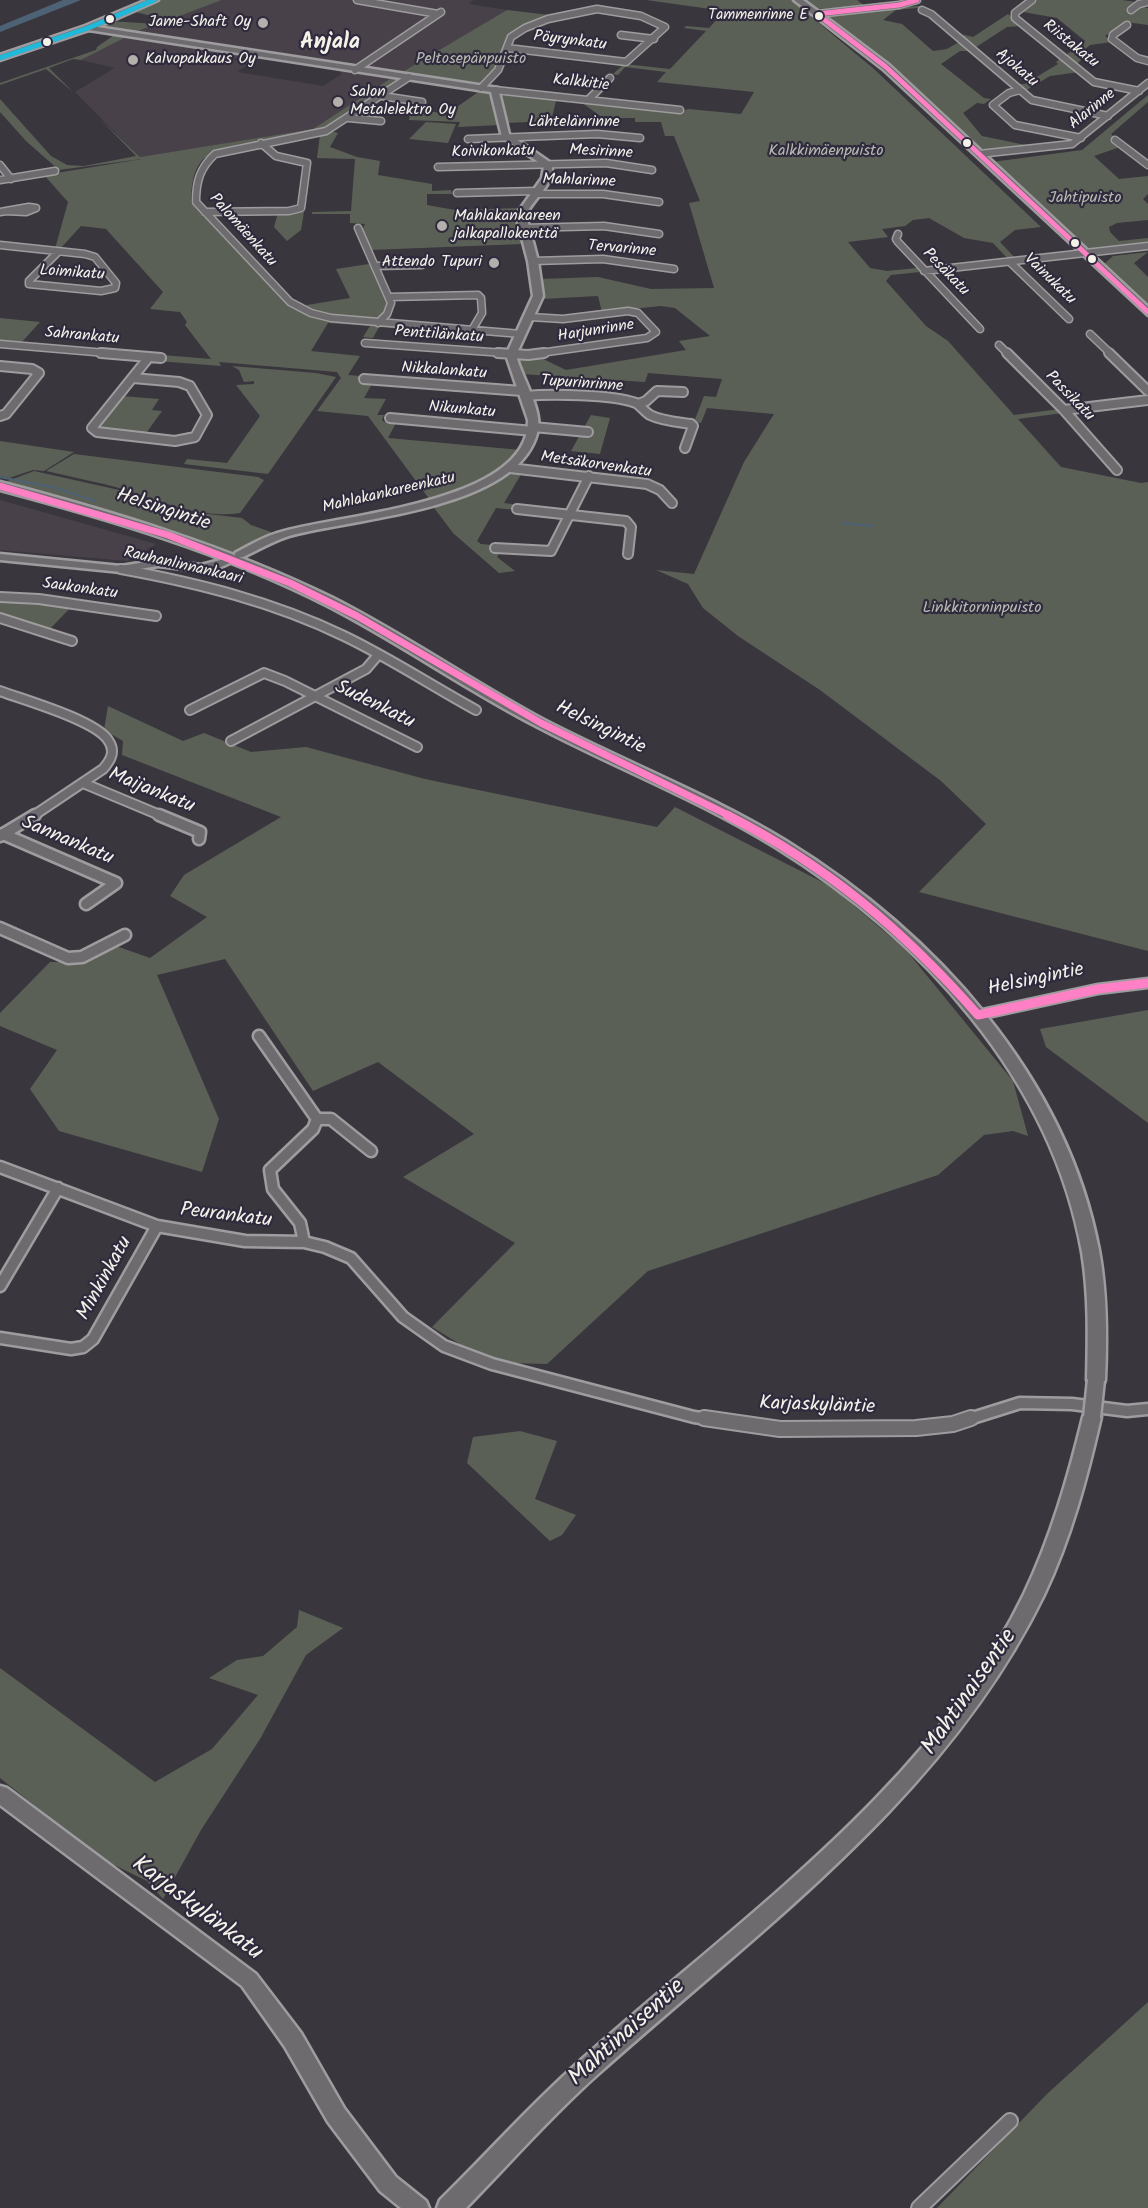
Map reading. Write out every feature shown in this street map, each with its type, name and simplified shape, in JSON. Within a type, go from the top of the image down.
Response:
[{"type":"main road","name":"Helsingintie","points":[[0,486],[152,529],[212,549],[275,576],[382,629],[539,722],[751,828],[820,869],[883,918],[942,973],[978,1015]]},
{"type":"main road","name":"Mahtinaisentie","points":[[448,2208],[586,2070],[850,1839],[886,1804],[944,1737],[994,1666],[1034,1595],[1052,1557],[1073,1496],[1092,1417],[1096,1380],[1096,1293],[1088,1239],[1076,1192],[1060,1150],[1040,1109],[1009,1058],[978,1015]]},
{"type":"street","points":[[0,58],[88,28],[154,0]]},
{"type":"street","points":[[355,70],[440,13],[357,0]]},
{"type":"street","points":[[798,0],[886,67],[1148,312]]},
{"type":"street","points":[[817,14],[899,5],[917,0]]},
{"type":"street","name":"Riistakatu","points":[[1032,0],[1015,13],[1015,18],[1094,82],[1139,91]]},
{"type":"street","points":[[1131,10],[1139,4],[1148,2]]},
{"type":"street","points":[[481,88],[500,68],[511,36],[528,27],[591,9],[633,15],[664,25],[664,30],[654,39],[621,35]]},
{"type":"street","name":"Ajokatu","points":[[922,10],[931,14],[1036,102],[1108,116]]},
{"type":"street","points":[[1127,25],[1113,35],[1112,39],[1137,58],[1148,61]]},
{"type":"street","name":"Kalkkitie","points":[[88,28],[495,90],[680,110]]},
{"type":"street","name":"Pöyrynkatu","points":[[507,48],[622,62],[630,61],[654,39]]},
{"type":"street","name":"Palomäenkatu","points":[[410,77],[349,118],[323,132],[224,151],[205,162],[200,171],[195,197],[205,212],[295,306],[331,318],[521,334]]},
{"type":"street","points":[[588,100],[610,78]]},
{"type":"street","name":"Alarinne","points":[[979,154],[1065,146],[1081,138],[1148,83]]},
{"type":"street","points":[[495,90],[507,137],[548,165],[548,176],[522,211],[522,228],[533,261],[538,296],[511,355],[533,429]]},
{"type":"street","points":[[1020,90],[1009,93],[993,105],[1011,124],[1081,138]]},
{"type":"street","points":[[382,96],[422,102]]},
{"type":"street","points":[[349,118],[381,121]]},
{"type":"street","name":"Lähtelänrinne","points":[[468,139],[597,134],[640,138]]},
{"type":"street","points":[[1115,140],[1148,165]]},
{"type":"street","points":[[205,212],[289,211],[302,207],[307,163],[276,156],[261,143]]},
{"type":"street","name":"Mesirinne","points":[[548,165],[609,163],[652,170]]},
{"type":"street","points":[[0,165],[11,178]]},
{"type":"street","name":"Koivikonkatu","points":[[438,167],[548,165]]},
{"type":"street","points":[[0,180],[56,171]]},
{"type":"street","name":"Mahlarinne","points":[[458,193],[603,194],[659,202]]},
{"type":"street","points":[[522,228],[604,225],[659,234]]},
{"type":"street","points":[[358,228],[360,237],[389,297],[389,311],[378,323]]},
{"type":"street","name":"Pesäkatu","points":[[898,234],[896,239],[898,242],[980,329]]},
{"type":"street","name":"Loimikatu","points":[[0,245],[57,252],[95,257],[116,283],[115,288],[101,291],[29,284],[29,281],[57,252]]},
{"type":"street","points":[[924,271],[1148,246]]},
{"type":"street","name":"Tervarinne","points":[[533,261],[603,259],[674,269]]},
{"type":"street","name":"Vainukatu","points":[[1010,262],[1070,319]]},
{"type":"street","points":[[375,266],[422,265]]},
{"type":"street","points":[[389,297],[478,295],[483,308],[472,330]]},
{"type":"street","name":"Harjunrinne","points":[[511,355],[546,354],[647,338],[656,332],[638,313],[628,311],[563,319],[530,317]]},
{"type":"street","points":[[1090,334],[1148,391]]},
{"type":"street","name":"Penttilänkatu","points":[[365,343],[511,355]]},
{"type":"street","name":"Sahrankatu","points":[[0,344],[161,358]]},
{"type":"street","name":"Passikatu","points":[[999,345],[1064,411],[1117,470]]},
{"type":"street","points":[[133,378],[179,382],[190,386],[207,415],[195,436],[175,441],[93,430],[92,427],[149,357]]},
{"type":"street","points":[[0,366],[32,369],[39,373],[6,414],[0,416]]},
{"type":"street","name":"Nikkalankatu","points":[[364,379],[523,394]]},
{"type":"street","name":"Tupurinrinne","points":[[638,404],[648,400],[656,391],[683,392]]},
{"type":"street","name":"Tupurinrinne","points":[[523,394],[606,398],[638,404],[652,416],[691,424],[693,426],[685,448]]},
{"type":"street","points":[[1064,411],[1148,400]]},
{"type":"street","name":"Nikunkatu","points":[[390,418],[588,432]]},
{"type":"street","name":"Mahlakankareenkatu","points":[[239,555],[284,535],[449,498],[489,482],[510,468],[528,447],[533,429]]},
{"type":"street","name":"Metsäkorvenkatu","points":[[510,468],[647,484],[660,490],[672,502]]},
{"type":"street","points":[[495,548],[549,552],[589,476]]},
{"type":"street","points":[[517,509],[629,522],[631,527],[628,554]]},
{"type":"street","name":"Rauhanlinnankaari","points":[[0,557],[121,569],[222,590],[278,608],[346,637],[476,710]]},
{"type":"street","points":[[121,569],[152,563],[201,568],[228,561]]},
{"type":"street","name":"Saukonkatu","points":[[0,597],[39,599],[156,616]]},
{"type":"street","points":[[0,618],[72,641]]},
{"type":"street","points":[[231,741],[366,669],[378,655]]},
{"type":"street","name":"Sudenkatu","points":[[190,710],[264,673],[285,681],[417,747]]},
{"type":"street","points":[[0,691],[82,724],[106,737],[112,746],[110,760],[83,783],[2,835]]},
{"type":"street","name":"Maijankatu","points":[[83,783],[200,832],[199,839]]},
{"type":"street","name":"Sannankatu","points":[[2,835],[116,883],[86,904]]},
{"type":"street","points":[[0,928],[68,958],[82,957],[125,935]]},
{"type":"street","name":"Helsingintie","points":[[978,1015],[1098,989],[1148,983]]},
{"type":"street","points":[[259,1036],[317,1119]]},
{"type":"street","points":[[317,1119],[331,1119],[371,1151]]},
{"type":"street","points":[[304,1242],[300,1223],[273,1189],[270,1170],[313,1129],[317,1119]]},
{"type":"street","name":"Peurankatu","points":[[0,1167],[157,1226],[245,1241],[304,1242],[325,1247],[351,1258],[403,1317],[423,1333]]},
{"type":"street","points":[[0,1286],[58,1188]]},
{"type":"street","name":"Minkinkatu","points":[[0,1338],[71,1349],[83,1347],[93,1339],[157,1226]]},
{"type":"street","name":"Karjaskyläntie","points":[[423,1333],[444,1346],[492,1364],[573,1386],[694,1417],[780,1429],[915,1428],[944,1425],[1020,1403],[1072,1404],[1127,1411],[1148,1409]]},
{"type":"street","name":"Karjaskylänkatu","points":[[0,1794],[249,1980],[292,2040],[336,2115],[388,2184],[418,2208]]},
{"type":"street","points":[[919,2208],[1010,2121]]},
{"type":"shaded area","points":[[222,0],[473,0],[469,4],[507,10],[313,129],[140,157],[75,92],[115,68],[81,60],[133,33]],"holes":[[[240,55],[340,71],[342,74],[323,86],[237,72],[251,63],[233,60]]]},
{"type":"shaded area","points":[[0,500],[156,544],[128,561],[0,550]]},
{"type":"green space","points":[[159,0],[222,0],[169,20],[131,11]]},
{"type":"green space","points":[[646,0],[791,0],[874,69],[1041,227],[1015,230],[1000,242],[1016,259],[1009,260],[993,243],[964,238],[929,218],[913,220],[905,226],[882,229],[888,237],[848,242],[870,268],[887,271],[917,268],[920,272],[891,275],[886,281],[926,326],[948,341],[1014,415],[1060,409],[1063,413],[1018,419],[1061,467],[1141,483],[1148,482],[1148,951],[919,892],[986,824],[941,781],[820,690],[738,636],[703,608],[688,584],[656,570],[694,574],[744,462],[774,414],[707,408],[701,423],[694,422],[704,396],[716,397],[722,379],[648,373],[645,382],[521,374],[516,361],[521,357],[539,357],[566,370],[686,350],[679,341],[710,336],[675,308],[661,306],[602,312],[598,296],[542,299],[540,279],[598,277],[651,289],[714,288],[689,203],[700,201],[674,136],[665,136],[661,122],[635,122],[635,118],[603,118],[578,100],[681,112],[688,109],[741,114],[754,92],[657,82],[666,72],[625,67],[618,75],[613,74],[624,64],[670,69],[706,31],[684,28],[686,26],[709,28],[725,11]]},
{"type":"green space","points":[[803,0],[857,0],[866,7],[817,9]]},
{"type":"green space","points":[[1025,0],[1136,2],[1126,10],[1135,12],[1141,7],[1148,8],[1148,25],[1126,22],[1105,36],[1112,42],[1090,45],[1083,51],[1087,55],[1073,67],[1079,72],[1050,76],[1025,91],[1016,84],[1025,84],[1058,64],[1056,62],[1085,41],[1057,18],[1012,10]]},
{"type":"green space","points":[[926,7],[896,10],[883,20],[902,24],[933,51],[947,49],[964,39],[960,34],[973,37],[1008,14],[1022,26],[1007,27],[970,51],[960,51],[941,64],[984,98],[991,99],[984,104],[977,103],[963,113],[982,136],[1035,147],[983,152],[978,149],[825,19],[828,15]]},
{"type":"green space","name":"Peltosepänpuisto","points":[[507,10],[558,16],[510,35],[505,43],[499,64],[481,85],[399,74]]},
{"type":"green space","points":[[109,21],[156,24],[133,33],[99,27]]},
{"type":"green space","points":[[94,31],[128,36],[81,60],[73,59],[49,68],[73,92],[46,69],[0,85],[0,83],[96,50],[114,35],[98,32],[80,34],[0,60],[82,32]]},
{"type":"green space","points":[[393,77],[401,80],[348,117],[326,129],[302,136],[237,145],[209,155],[200,163],[195,172],[191,203],[292,308],[322,319],[514,338],[379,327],[373,338],[363,337],[370,326],[328,323],[311,351],[360,356],[348,375],[360,376],[358,381],[367,384],[373,382],[364,398],[386,399],[377,415],[384,415],[382,420],[384,422],[397,421],[388,438],[521,450],[512,460],[491,475],[468,487],[430,500],[368,416],[317,411],[341,378],[337,372],[219,362],[221,366],[158,361],[162,355],[211,359],[185,325],[187,322],[180,312],[150,309],[163,292],[106,229],[81,226],[59,250],[55,249],[68,202],[44,175],[142,159],[59,170],[26,141],[0,112],[0,99],[51,156],[67,165],[84,166],[136,156],[101,120],[140,157],[313,129]]},
{"type":"green space","points":[[481,90],[491,93],[499,125],[458,127],[460,122],[409,120],[410,114],[416,109],[447,114]]},
{"type":"green space","points":[[501,94],[557,97],[551,121],[506,123]]},
{"type":"green space","name":"Jahtipuisto","points":[[1148,95],[1148,102],[1111,134],[1123,146],[1094,156],[1119,179],[1148,176],[1148,194],[1143,199],[1148,204],[1148,220],[1117,223],[1109,227],[1110,232],[1119,241],[1148,238],[1148,244],[1090,250],[1086,248],[992,162],[1082,150]]},
{"type":"green space","points":[[426,122],[456,124],[448,143],[409,139]]},
{"type":"green space","points":[[331,131],[338,133],[330,147],[357,157],[380,161],[378,175],[432,184],[432,191],[451,190],[452,194],[427,194],[427,205],[455,210],[519,208],[516,222],[522,244],[370,250],[361,233],[365,224],[350,223],[350,214],[312,214],[312,212],[351,211],[355,159],[317,158],[320,135]]},
{"type":"green space","points":[[304,212],[301,230],[287,241],[274,227],[278,213]]},
{"type":"green space","points":[[1148,252],[1134,263],[1148,277],[1148,307],[1103,265],[1113,256]]},
{"type":"green space","points":[[369,264],[382,287],[387,302],[385,312],[377,318],[365,320],[336,317],[301,306],[350,298],[336,269]]},
{"type":"green space","points":[[0,318],[40,322],[21,343],[0,342]]},
{"type":"green space","points":[[232,366],[316,373],[336,377],[268,474],[184,464],[187,459],[227,463],[260,416],[236,385],[254,384],[254,381],[244,382],[239,370]]},
{"type":"green space","points":[[122,396],[159,399],[152,410],[162,411],[144,436],[98,427]]},
{"type":"green space","points":[[591,415],[610,418],[600,454],[571,451]]},
{"type":"green space","points":[[0,441],[74,452],[44,471],[33,470],[9,478],[0,476]]},
{"type":"green space","points":[[74,454],[258,477],[264,480],[240,513],[195,511],[114,486],[46,471]]},
{"type":"green space","points":[[34,471],[119,490],[183,511],[242,518],[251,525],[271,532],[271,535],[235,555],[103,509],[5,482]]},
{"type":"green space","points":[[523,471],[504,503],[519,505],[517,510],[496,508],[477,541],[481,544],[503,546],[497,557],[515,571],[499,573],[453,533],[432,505],[476,491],[510,472]]},
{"type":"green space","points":[[0,600],[71,607],[49,630],[0,614]]},
{"type":"green space","points":[[108,706],[183,741],[204,733],[251,752],[306,747],[425,779],[657,827],[675,807],[832,887],[906,950],[1013,1081],[1028,1136],[1013,1131],[984,1135],[938,1175],[648,1271],[547,1364],[508,1363],[463,1346],[432,1327],[515,1243],[403,1177],[474,1134],[378,1062],[313,1091],[225,959],[157,975],[219,1119],[202,1172],[59,1131],[30,1089],[57,1050],[0,1026],[0,1013],[50,962],[80,962],[116,946],[150,958],[207,917],[170,896],[184,875],[281,817],[122,755],[123,741],[104,730]]},
{"type":"green space","points":[[1148,1010],[1148,1123],[1046,1047],[1040,1029]]},
{"type":"green space","points":[[520,1431],[557,1441],[535,1499],[576,1515],[562,1535],[550,1541],[467,1463],[473,1437]]},
{"type":"green space","points":[[299,1610],[343,1628],[306,1655],[260,1739],[201,1830],[163,1899],[147,1881],[102,1859],[0,1778],[0,1668],[155,1782],[212,1749],[258,1695],[209,1678],[237,1660],[263,1656],[297,1627]]},
{"type":"green space","points":[[1148,2002],[1148,2208],[937,2208],[1047,2094]]},
{"type":"water","points":[[63,0],[81,0],[0,32],[0,26]]},
{"type":"waterway","points":[[0,477],[56,488],[95,501]]},
{"type":"waterway","points":[[842,523],[873,526]]},
{"type":"transit line","points":[[0,58],[88,28],[154,0]]},
{"type":"transit line","points":[[817,14],[899,5],[917,0]]},
{"type":"transit line","points":[[817,14],[886,67],[1148,312]]},
{"type":"transit line","points":[[0,486],[168,535],[290,583],[357,616],[541,723],[734,818],[808,861],[862,900],[914,947],[978,1015]]},
{"type":"transit line","points":[[978,1015],[1098,989],[1148,983]]},
{"type":"place","name":"Tammenrinne E","points":[[819,16]]},
{"type":"place","name":"Jame-Shaft Oy","points":[[263,23]]},
{"type":"place","name":"Kalvopakkaus Oy","points":[[133,60]]},
{"type":"place","name":"Salon Metalelektro Oy","points":[[338,102]]},
{"type":"place","name":"Mahlakankareen jalkapallokenttä","points":[[442,226]]},
{"type":"place","name":"Attendo Tupuri","points":[[494,263]]},
{"type":"district","name":"Anjala","points":[[330,44]]},
{"type":"park label","name":"Kalkkimäenpuisto","points":[[826,152]]},
{"type":"park label","name":"Linkkitorninpuisto","points":[[982,609]]}]
